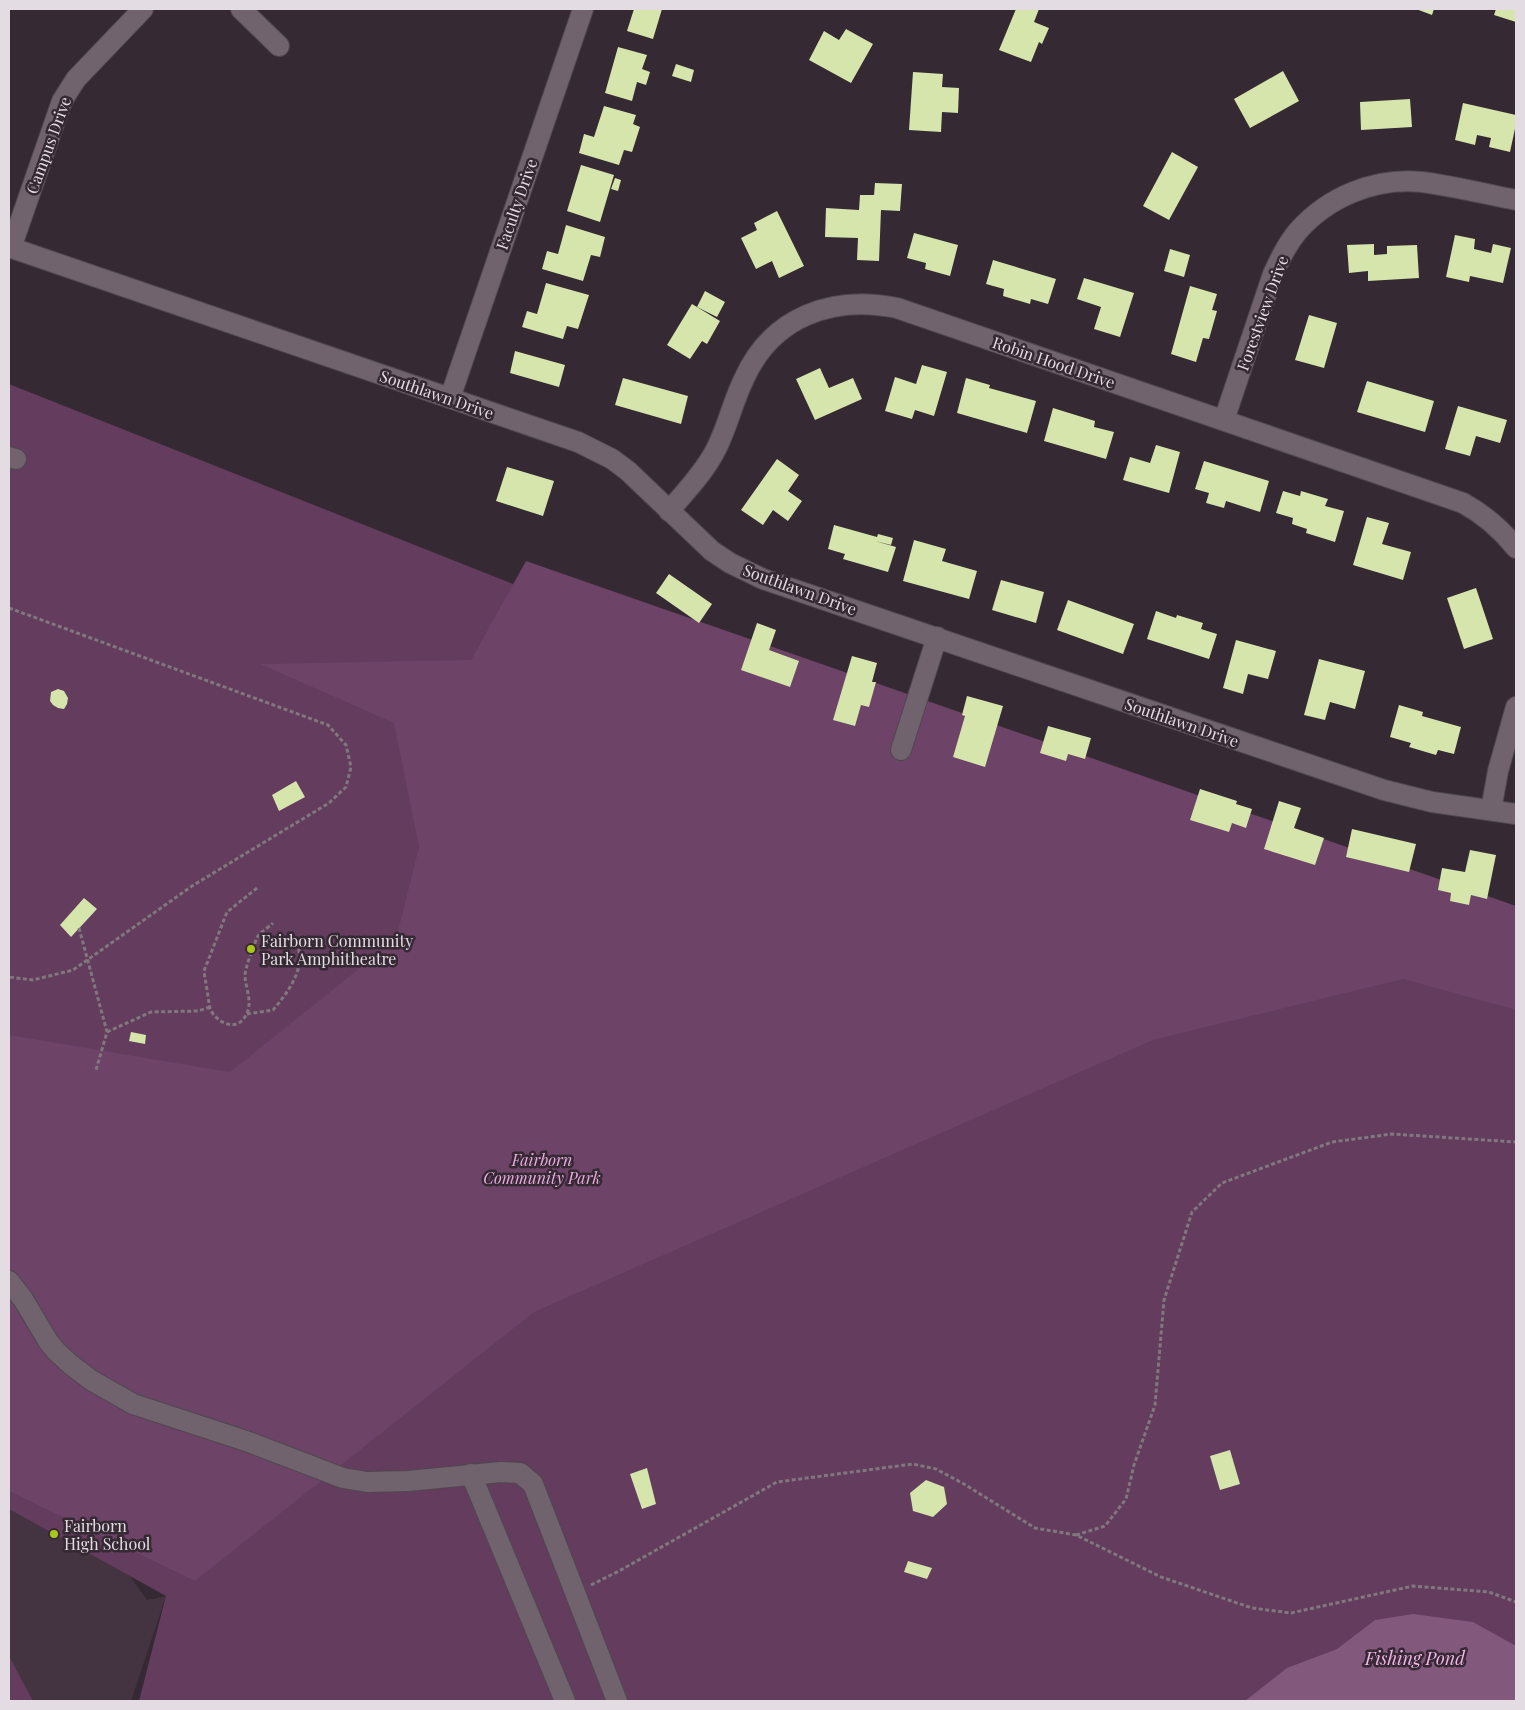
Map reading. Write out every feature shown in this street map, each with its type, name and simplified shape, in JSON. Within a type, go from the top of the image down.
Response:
[{"type":"street","name":"Campus Drive","points":[[10,248],[65,95],[76,79],[143,9]]},
{"type":"street","points":[[241,9],[279,46]]},
{"type":"street","name":"Faculty Drive","points":[[450,398],[583,9]]},
{"type":"street","name":"Forestview Drive","points":[[1224,420],[1273,274],[1297,232],[1315,214],[1335,200],[1358,190],[1389,183],[1422,182],[1516,200]]},
{"type":"street","name":"Southlawn Drive","points":[[10,248],[597,450],[628,471],[712,551],[746,572],[1384,790],[1432,802],[1516,814]]},
{"type":"street","name":"Robin Hood Drive","points":[[669,511],[704,470],[714,453],[727,426],[743,379],[761,351],[777,334],[796,320],[817,310],[851,303],[897,308],[1463,503],[1492,521],[1505,533],[1516,548]]},
{"type":"street","points":[[901,750],[937,637]]},
{"type":"street","points":[[1491,810],[1498,771],[1516,707]]},
{"type":"street","points":[[9,1281],[23,1299],[56,1351],[91,1380],[134,1404],[246,1441],[343,1478],[375,1482],[408,1481],[501,1472],[520,1474],[533,1484],[617,1701]]},
{"type":"street","points":[[471,1474],[565,1701]]},
{"type":"path","points":[[9,608],[328,725],[346,745],[351,767],[346,787],[329,802],[192,886],[73,970],[33,980],[9,976]]},
{"type":"path","points":[[257,888],[227,912],[204,971],[210,1007],[215,1018],[225,1024],[236,1024],[247,1014],[249,999],[244,974],[259,936],[273,923]]},
{"type":"path","points":[[79,928],[86,960],[107,1032],[96,1070]]},
{"type":"path","points":[[247,1014],[273,1010],[289,989],[293,983],[300,961],[298,942]]},
{"type":"path","points":[[107,1032],[151,1012],[198,1011],[210,1007]]},
{"type":"path","points":[[1076,1535],[1105,1526],[1126,1499],[1134,1465],[1155,1405],[1164,1300],[1192,1212],[1222,1183],[1332,1142],[1392,1134],[1516,1142]]},
{"type":"path","points":[[575,1593],[619,1572],[777,1482],[914,1464],[936,1469],[1036,1528],[1076,1535],[1161,1577],[1252,1608],[1291,1613],[1413,1586],[1488,1592],[1516,1602]]},
{"type":"shaded area","name":"Fairborn High School","points":[[9,1456],[56,1473],[147,1600],[166,1596],[131,1701],[9,1701]]},
{"type":"green space","name":"Fairborn Community Park","points":[[9,384],[1516,982],[1516,1701],[139,1701],[166,1596],[9,1509]]},
{"type":"green space","points":[[526,561],[1516,906],[1516,1010],[1403,979],[1153,1040],[534,1312],[195,1581],[9,1491],[9,1035],[230,1072],[396,939],[419,847],[394,723],[260,664],[471,660]]},
{"type":"green space","points":[[9,1656],[33,1701],[9,1701]]},
{"type":"water","name":"Fishing Pond","points":[[1413,1614],[1473,1622],[1516,1646],[1516,1701],[1245,1701],[1287,1668],[1337,1649],[1375,1620]]},
{"type":"building","points":[[634,9],[662,9],[653,39],[627,31]]},
{"type":"building","points":[[1016,9],[1039,9],[1034,22],[1049,28],[1042,44],[1039,42],[1031,62],[999,50]]},
{"type":"building","points":[[1416,9],[1434,9],[1432,15]]},
{"type":"building","points":[[1496,9],[1516,9],[1516,22],[1494,15]]},
{"type":"building","points":[[846,29],[873,44],[851,83],[809,60],[824,31],[839,40]]},
{"type":"building","points":[[618,47],[647,55],[642,69],[650,72],[646,85],[637,82],[632,101],[605,93]]},
{"type":"building","points":[[676,64],[694,70],[691,82],[672,76]]},
{"type":"building","points":[[1283,71],[1299,101],[1250,128],[1234,99]]},
{"type":"building","points":[[913,72],[943,74],[942,87],[959,88],[958,113],[942,112],[941,132],[909,130]]},
{"type":"building","points":[[1410,99],[1412,127],[1361,130],[1360,102]]},
{"type":"building","points":[[1463,103],[1516,115],[1510,152],[1489,147],[1491,138],[1477,135],[1475,145],[1455,140]]},
{"type":"building","points":[[604,106],[636,115],[633,124],[640,127],[632,152],[624,150],[619,165],[579,153],[584,134],[594,137]]},
{"type":"building","points":[[1172,152],[1198,167],[1169,220],[1143,206]]},
{"type":"building","points":[[581,165],[614,175],[600,222],[567,211]]},
{"type":"building","points":[[615,178],[621,180],[618,191],[611,189]]},
{"type":"building","points":[[875,183],[902,184],[900,211],[881,210],[879,261],[857,260],[858,238],[825,237],[826,208],[859,210],[860,195],[874,195]]},
{"type":"building","points":[[777,211],[804,266],[779,278],[772,261],[756,269],[741,238],[757,230],[754,223]]},
{"type":"building","points":[[566,225],[605,237],[600,257],[591,255],[583,281],[542,269],[547,251],[558,254]]},
{"type":"building","points":[[914,233],[958,245],[950,276],[925,269],[926,263],[907,258]]},
{"type":"building","points":[[1455,235],[1475,239],[1474,249],[1491,253],[1493,244],[1511,248],[1503,283],[1470,276],[1469,282],[1446,277]]},
{"type":"building","points":[[1374,244],[1374,255],[1387,254],[1387,246],[1417,245],[1419,278],[1368,281],[1368,271],[1349,273],[1347,245]]},
{"type":"building","points":[[1170,249],[1190,255],[1184,277],[1164,271]]},
{"type":"building","points":[[993,260],[1056,279],[1048,304],[1031,299],[1030,304],[1003,296],[1004,289],[986,284]]},
{"type":"building","points":[[1084,278],[1134,293],[1120,337],[1094,329],[1101,307],[1077,299]]},
{"type":"building","points":[[546,283],[589,295],[578,329],[567,326],[563,339],[522,327],[527,311],[537,314]]},
{"type":"building","points":[[1190,286],[1217,294],[1212,310],[1217,311],[1209,339],[1203,338],[1196,362],[1171,354]]},
{"type":"building","points":[[705,291],[725,302],[717,317],[697,307]]},
{"type":"building","points":[[692,304],[720,321],[707,344],[702,341],[690,359],[667,345]]},
{"type":"building","points":[[1309,315],[1337,323],[1324,368],[1295,360]]},
{"type":"building","points":[[515,351],[565,365],[559,387],[510,373]]},
{"type":"building","points":[[922,365],[947,372],[934,416],[915,410],[912,419],[885,411],[895,377],[916,384]]},
{"type":"building","points":[[820,368],[829,388],[853,378],[862,399],[815,420],[796,379]]},
{"type":"building","points":[[623,378],[688,396],[681,424],[615,405]]},
{"type":"building","points":[[966,378],[990,385],[989,388],[1036,401],[1027,433],[957,413]]},
{"type":"building","points":[[1367,381],[1434,401],[1425,432],[1357,412]]},
{"type":"building","points":[[1458,406],[1507,420],[1500,443],[1476,436],[1470,456],[1445,449]]},
{"type":"building","points":[[1053,408],[1095,421],[1094,427],[1114,432],[1106,459],[1044,441]]},
{"type":"building","points":[[1156,445],[1180,452],[1169,493],[1123,480],[1130,457],[1150,463]]},
{"type":"building","points":[[777,459],[799,475],[788,491],[802,501],[788,521],[773,510],[763,525],[741,510]]},
{"type":"building","points":[[1204,461],[1269,481],[1260,512],[1226,501],[1224,508],[1206,503],[1209,493],[1195,489]]},
{"type":"building","points":[[507,467],[554,481],[543,516],[496,501]]},
{"type":"building","points":[[1283,491],[1300,496],[1301,491],[1328,499],[1325,506],[1344,511],[1335,542],[1306,533],[1307,529],[1292,524],[1293,518],[1276,513]]},
{"type":"building","points":[[1367,517],[1389,523],[1382,544],[1411,552],[1403,580],[1353,565]]},
{"type":"building","points":[[834,525],[877,537],[878,534],[893,538],[891,545],[875,541],[896,547],[888,572],[843,559],[845,554],[828,549]]},
{"type":"building","points":[[914,540],[946,549],[942,561],[977,571],[969,599],[903,581]]},
{"type":"building","points":[[669,574],[712,604],[699,623],[656,593]]},
{"type":"building","points":[[1001,580],[1044,592],[1036,623],[992,610]]},
{"type":"building","points":[[1476,588],[1493,639],[1464,649],[1447,598]]},
{"type":"building","points":[[1068,600],[1134,624],[1123,654],[1057,630]]},
{"type":"building","points":[[1156,611],[1176,618],[1177,615],[1203,623],[1201,629],[1217,634],[1209,659],[1147,639]]},
{"type":"building","points":[[757,623],[776,630],[769,650],[799,661],[790,687],[741,670]]},
{"type":"building","points":[[1236,640],[1276,651],[1268,679],[1248,674],[1243,694],[1223,688]]},
{"type":"building","points":[[852,656],[877,663],[872,682],[876,682],[869,707],[861,705],[855,726],[833,720]]},
{"type":"building","points":[[1319,659],[1365,671],[1355,709],[1330,702],[1325,720],[1304,715]]},
{"type":"building","points":[[58,689],[64,691],[68,698],[64,709],[58,708],[50,701],[51,692]]},
{"type":"building","points":[[967,696],[1003,706],[985,767],[953,757],[965,716],[962,715]]},
{"type":"building","points":[[1399,705],[1423,712],[1422,716],[1461,727],[1454,754],[1438,750],[1436,755],[1409,747],[1411,743],[1390,737]]},
{"type":"building","points":[[1048,726],[1091,738],[1085,759],[1068,754],[1066,761],[1040,753]]},
{"type":"building","points":[[296,781],[305,797],[279,811],[272,795]]},
{"type":"building","points":[[1200,789],[1237,801],[1236,804],[1252,809],[1246,828],[1232,823],[1229,832],[1190,820]]},
{"type":"building","points":[[1279,801],[1301,808],[1294,828],[1324,838],[1315,865],[1264,849]]},
{"type":"building","points":[[1352,829],[1416,844],[1409,872],[1346,857]]},
{"type":"building","points":[[1470,850],[1496,855],[1487,899],[1471,895],[1469,905],[1450,901],[1451,893],[1438,890],[1442,868],[1465,872]]},
{"type":"building","points":[[84,898],[97,909],[71,937],[60,925]]},
{"type":"building","points":[[131,1032],[146,1035],[145,1044],[129,1041]]},
{"type":"building","points":[[1230,1450],[1240,1484],[1220,1490],[1210,1456]]},
{"type":"building","points":[[647,1468],[656,1504],[642,1509],[630,1474]]},
{"type":"building","points":[[926,1480],[944,1487],[947,1504],[933,1517],[913,1511],[910,1493]]},
{"type":"building","points":[[908,1561],[932,1568],[927,1579],[904,1572]]},
{"type":"place","name":"Fairborn Community Park Amphitheatre","points":[[251,949]]},
{"type":"place","name":"Fairborn High School","points":[[54,1534]]}]
